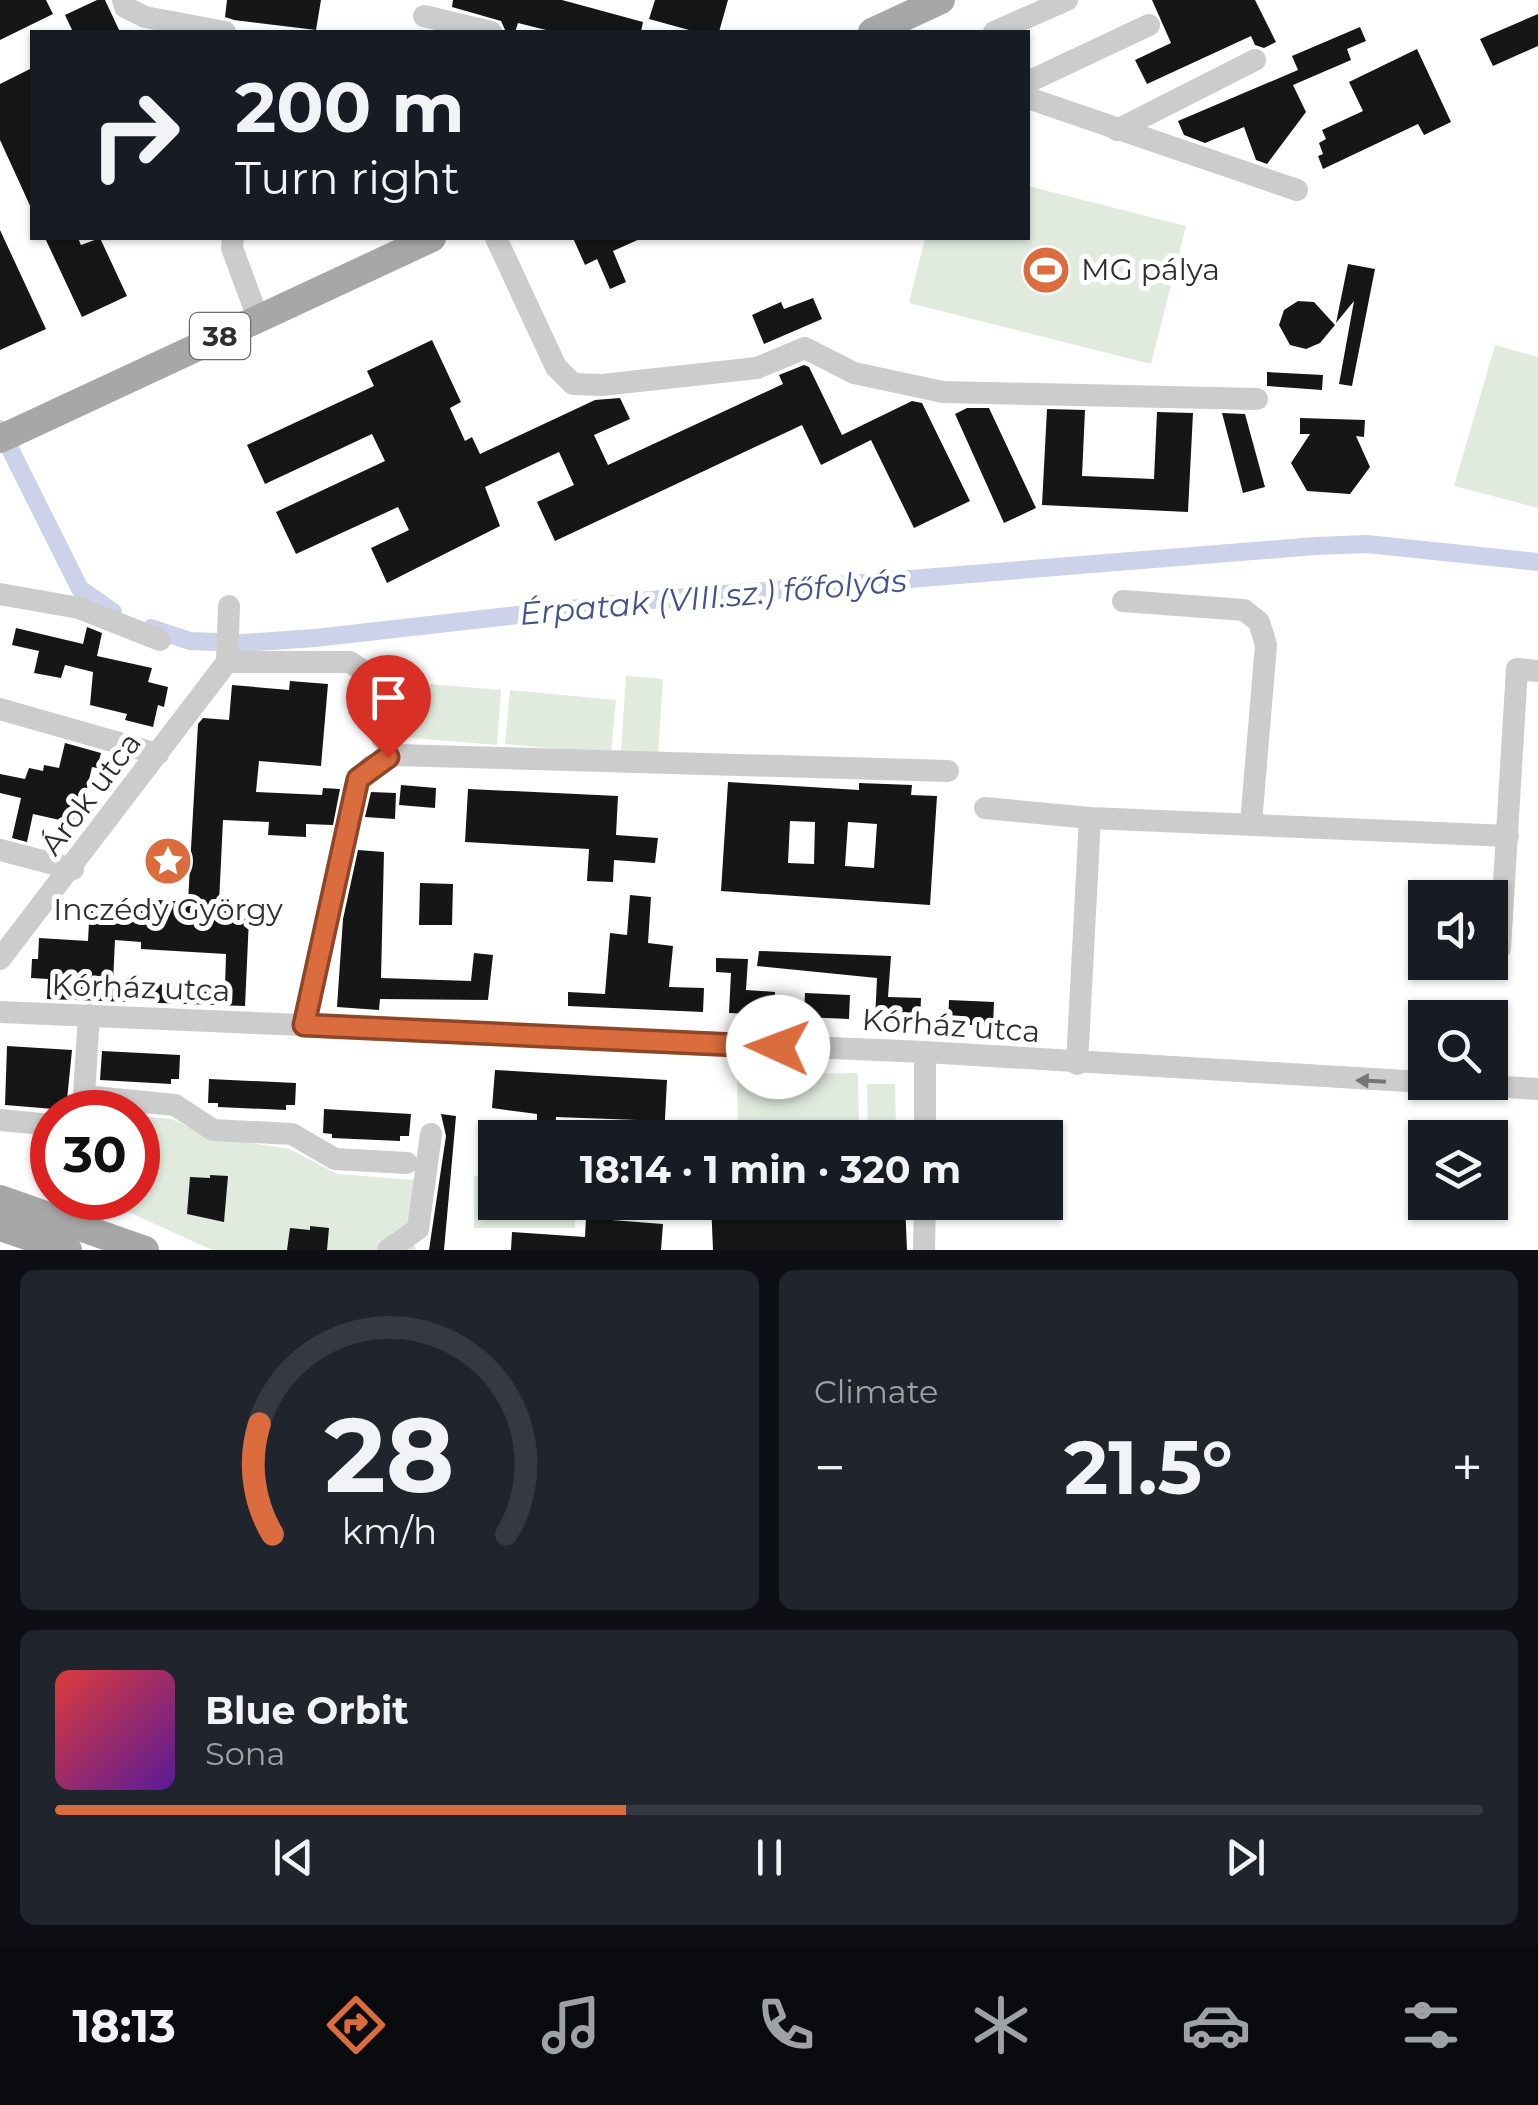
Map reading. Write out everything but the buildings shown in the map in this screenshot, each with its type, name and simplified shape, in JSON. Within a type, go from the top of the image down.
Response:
[{"type":"main road","points":[[877,30],[941,0]]},
{"type":"main road","name":"38","points":[[4,437],[254,308],[427,240]]},
{"type":"main road","points":[[0,1199],[144,1250]]},
{"type":"main road","points":[[0,1227],[68,1250]]},
{"type":"street","points":[[123,0],[125,6],[145,16],[214,30]]},
{"type":"street","points":[[999,30],[1067,0]]},
{"type":"street","points":[[425,16],[483,30]]},
{"type":"street","points":[[1030,81],[1149,25]]},
{"type":"street","points":[[1117,130],[1255,60]]},
{"type":"street","points":[[1030,99],[1297,190]]},
{"type":"street","points":[[223,240],[240,288],[254,308]]},
{"type":"street","points":[[232,240],[254,308]]},
{"type":"street","points":[[497,240],[556,367],[573,384],[602,385],[757,368],[805,348],[854,373],[943,392],[1256,399]]},
{"type":"street","points":[[0,594],[79,608],[160,640]]},
{"type":"street","points":[[1122,601],[1244,610],[1258,622],[1266,646],[1251,823]]},
{"type":"street","points":[[229,606],[227,662],[350,662],[365,672],[382,738],[396,755]]},
{"type":"street","name":"Árok utca","points":[[0,959],[227,662]]},
{"type":"street","points":[[1505,880],[1517,669],[1538,670]]},
{"type":"street","points":[[0,710],[158,754]]},
{"type":"street","points":[[304,1025],[358,779],[371,766],[396,755],[948,771]]},
{"type":"street","points":[[985,808],[1090,818],[1508,836]]},
{"type":"street","points":[[1076,1064],[1090,818]]},
{"type":"street","points":[[0,850],[73,868]]},
{"type":"street","name":"Kórház utca","points":[[0,1012],[925,1052],[1538,1089]]},
{"type":"street","points":[[85,1090],[89,1015]]},
{"type":"street","points":[[925,1052],[925,1120]]},
{"type":"street","points":[[160,1105],[175,1105],[213,1130],[292,1134],[335,1159],[407,1163]]},
{"type":"street","points":[[0,1120],[30,1123]]},
{"type":"street","points":[[388,1250],[418,1229],[431,1134]]},
{"type":"street","points":[[924,1220],[924,1250]]},
{"type":"shaded area","name":"MG pálya","points":[[1030,187],[1186,226],[1151,364],[909,303],[925,240],[1030,240]]},
{"type":"shaded area","points":[[1495,345],[1538,357],[1538,508],[1454,486]]},
{"type":"shaded area","points":[[626,676],[663,679],[658,755],[621,752]]},
{"type":"shaded area","points":[[405,682],[501,690],[497,745],[400,737]]},
{"type":"shaded area","points":[[510,690],[616,700],[611,754],[505,744]]},
{"type":"shaded area","points":[[858,1073],[859,1120],[738,1120],[737,1075]]},
{"type":"shaded area","points":[[867,1084],[895,1084],[896,1120],[868,1120]]},
{"type":"shaded area","points":[[160,1118],[172,1119],[206,1136],[290,1149],[337,1174],[415,1180],[411,1239],[417,1250],[212,1250],[146,1220],[160,1220]]},
{"type":"shaded area","points":[[474,1176],[478,1176],[478,1220],[575,1220],[575,1228],[474,1228]]},
{"type":"waterway","name":"Érpatak (VIII.sz.) főfolyás","points":[[0,429],[80,589],[113,612]]},
{"type":"waterway","name":"Érpatak (VIII.sz.) főfolyás","points":[[151,628],[190,641],[242,643],[315,638],[650,600],[1316,546],[1367,544],[1538,562]]},
{"type":"place","name":"MG pálya","points":[[1046,270]]},
{"type":"place","name":"Inczédy György","points":[[168,861]]},
{"type":"route","points":[[388,757],[358,779],[304,1025],[778,1047]]}]
